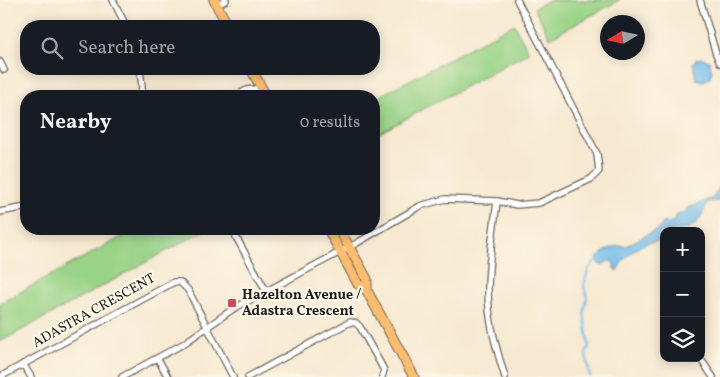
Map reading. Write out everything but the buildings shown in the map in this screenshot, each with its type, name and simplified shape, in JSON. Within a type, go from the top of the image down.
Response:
[{"type":"main road","points":[[215,2],[225,20]]},
{"type":"main road","points":[[254,75],[263,90]]},
{"type":"main road","points":[[331,235],[358,284],[367,290],[414,377]]},
{"type":"main road","points":[[343,235],[367,279],[367,290]]},
{"type":"street","points":[[113,0],[123,20]]},
{"type":"street","points":[[215,2],[226,0]]},
{"type":"street","points":[[380,229],[420,206],[445,199],[497,201],[516,204],[539,203],[591,179],[599,171],[596,154],[517,0]]},
{"type":"street","points":[[700,0],[720,63]]},
{"type":"street","points":[[0,62],[4,70]]},
{"type":"street","points":[[141,75],[141,90]]},
{"type":"street","points":[[497,201],[488,289],[490,320],[496,349],[505,377]]},
{"type":"street","points":[[0,212],[20,208]]},
{"type":"street","points":[[236,235],[266,291]]},
{"type":"street","points":[[122,377],[184,344],[224,314],[370,235]]},
{"type":"street","name":"ADASTRA CRESCENT","points":[[0,377],[174,282],[180,282],[188,290],[208,327]]},
{"type":"street","points":[[248,377],[350,322],[360,326],[384,370],[382,377]]},
{"type":"street","points":[[208,327],[233,377]]},
{"type":"street","points":[[158,359],[168,377]]},
{"type":"street","points":[[703,362],[713,377]]},
{"type":"street","points":[[23,364],[31,377]]},
{"type":"green space","points":[[549,0],[620,0],[550,38],[534,8]]},
{"type":"green space","points":[[514,24],[529,52],[380,133],[380,96]]},
{"type":"green space","points":[[125,235],[196,235],[0,342],[0,303]]},
{"type":"water","points":[[703,58],[709,61],[712,71],[710,78],[703,81],[696,79],[693,63],[696,59]]},
{"type":"water","points":[[720,186],[720,201],[708,202],[696,224],[690,227],[660,227],[663,223],[673,222],[678,213],[685,213],[688,207],[713,198]]},
{"type":"water","points":[[660,227],[660,241],[647,243],[629,254],[617,271],[614,269],[612,261],[608,261],[601,266],[596,260],[610,248],[627,246]]},
{"type":"waterway","points":[[590,377],[586,354],[589,346],[584,313],[587,298],[584,285],[588,270],[594,262],[598,261]]},
{"type":"place","name":"Hazelton Avenue / Adastra Crescent","points":[[232,303]]}]
